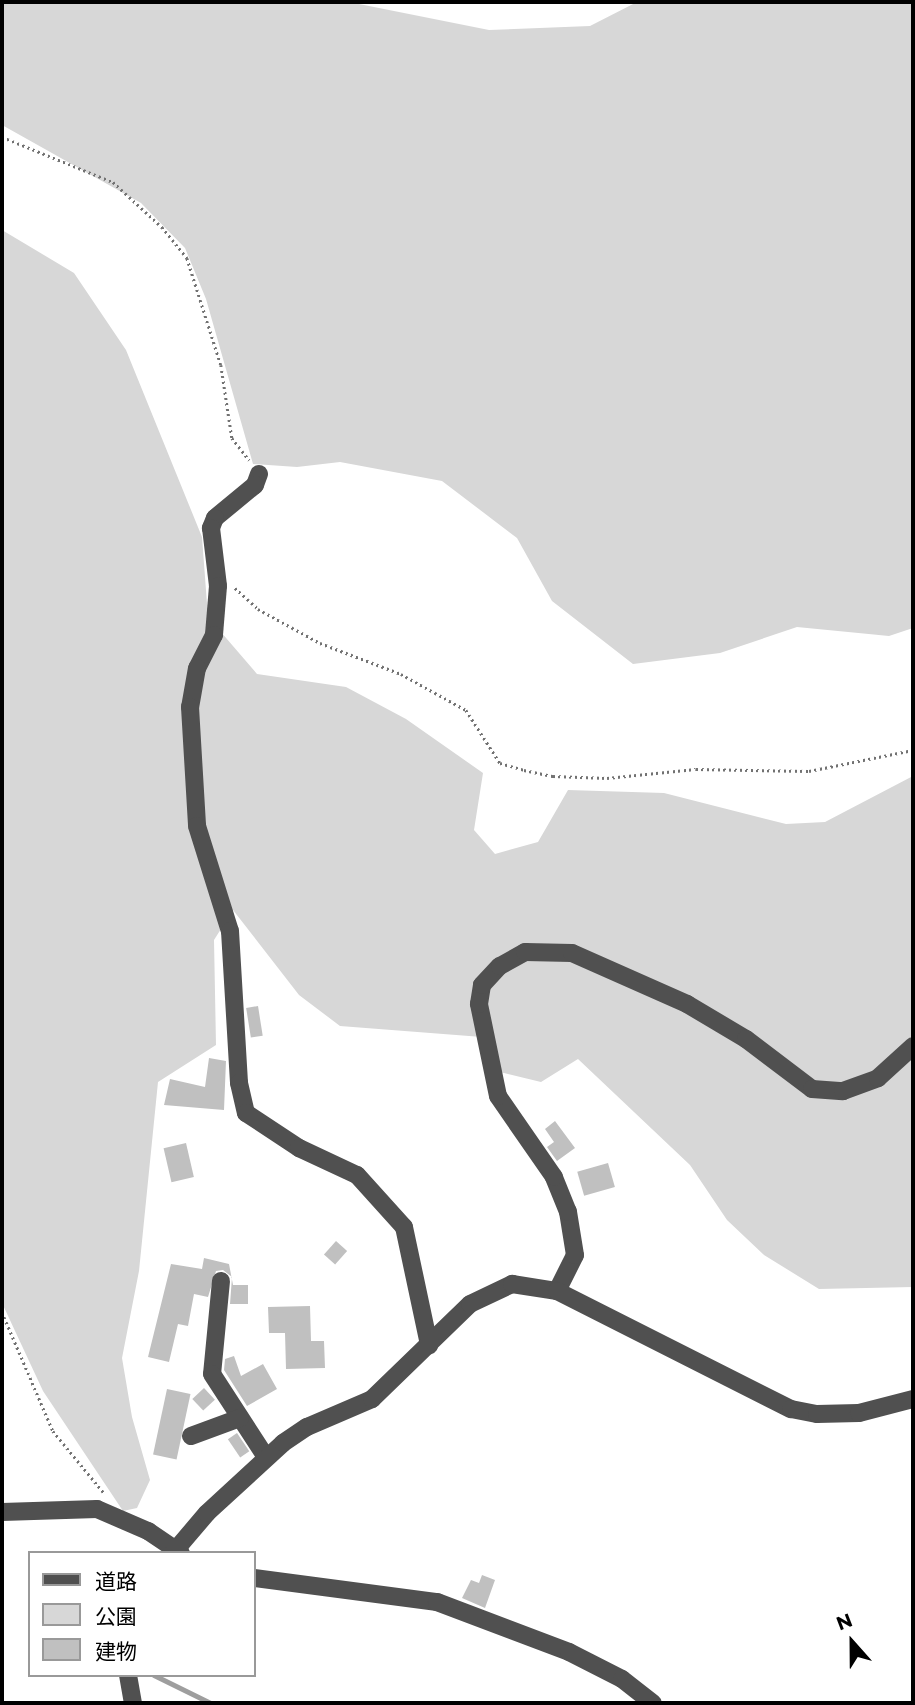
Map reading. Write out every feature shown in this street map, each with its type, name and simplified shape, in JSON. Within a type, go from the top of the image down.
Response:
[{"type":"street","points":[[259,474],[254,485],[215,518],[209,538],[217,572],[214,635],[197,668],[190,707],[197,826],[230,932],[239,1083],[246,1113],[299,1149],[357,1175],[404,1227],[429,1345]]},
{"type":"street","points":[[557,1291],[575,1255],[568,1212],[554,1177],[498,1096],[479,1004],[482,985],[500,966],[525,952],[572,953],[687,1004],[746,1039],[812,1089],[843,1091],[878,1078],[913,1046]]},
{"type":"street","points":[[221,1281],[212,1374],[266,1457]]},
{"type":"street","points":[[177,1551],[266,1457],[307,1427],[372,1399],[489,1292],[512,1284],[557,1291],[791,1409],[817,1414],[859,1413],[913,1399]]},
{"type":"street","points":[[191,1436],[240,1418]]},
{"type":"street","points":[[2,1512],[71,1509],[110,1514],[174,1551]]},
{"type":"street","points":[[256,1578],[437,1602],[569,1652],[622,1679],[653,1703]]},
{"type":"street","points":[[128,1677],[133,1703]]},
{"type":"path","points":[[2,137],[113,182],[162,227],[187,258],[221,365],[232,438],[259,474]]},
{"type":"path","points":[[217,572],[258,609],[305,632],[320,643],[401,674],[466,710],[500,763],[553,776],[607,778],[696,769],[809,771],[913,750]]},
{"type":"path","points":[[2,1312],[47,1420],[91,1472],[109,1502],[110,1514]]},
{"type":"green space","points":[[2,2],[349,2],[489,30],[590,26],[637,2],[913,2],[913,628],[889,636],[797,627],[720,653],[633,664],[552,601],[517,538],[442,481],[340,462],[297,467],[253,464],[206,299],[185,248],[141,203],[2,125]]},
{"type":"green space","points":[[2,230],[74,273],[126,350],[202,537],[208,617],[257,674],[346,687],[406,719],[483,773],[474,830],[495,854],[538,842],[568,790],[664,793],[786,824],[825,822],[913,776],[913,1287],[819,1289],[764,1255],[727,1220],[690,1165],[578,1059],[541,1082],[500,1072],[482,1037],[340,1026],[299,995],[233,910],[214,940],[216,1045],[158,1082],[139,1271],[122,1358],[132,1417],[150,1480],[137,1508],[123,1511],[43,1391],[2,1303]]},
{"type":"building","points":[[258,1006],[263,1036],[251,1038],[246,1008]]},
{"type":"building","points":[[209,1058],[226,1061],[224,1110],[164,1105],[170,1079],[205,1087]]},
{"type":"building","points":[[555,1121],[575,1148],[557,1161],[547,1147],[554,1142],[545,1129]]},
{"type":"building","points":[[186,1143],[194,1177],[171,1182],[164,1148]]},
{"type":"building","points":[[608,1163],[615,1187],[584,1196],[577,1172]]},
{"type":"building","points":[[336,1241],[347,1251],[335,1264],[324,1254]]},
{"type":"building","points":[[204,1258],[229,1264],[231,1277],[223,1270],[216,1271],[208,1297],[194,1294],[188,1326],[178,1324],[169,1362],[148,1357],[171,1264],[202,1269]]},
{"type":"building","points":[[232,1279],[233,1285],[248,1285],[248,1304],[230,1304]]},
{"type":"building","points":[[310,1306],[311,1341],[324,1341],[325,1368],[286,1369],[285,1333],[269,1333],[268,1307]]},
{"type":"building","points":[[234,1356],[241,1376],[263,1364],[277,1389],[247,1406],[224,1370],[225,1359]]},
{"type":"building","points":[[204,1388],[215,1400],[203,1411],[192,1399]]},
{"type":"building","points":[[167,1389],[190,1394],[177,1460],[153,1455]]},
{"type":"building","points":[[237,1433],[249,1451],[240,1457],[228,1439]]},
{"type":"building","points":[[482,1575],[495,1580],[485,1608],[462,1598],[471,1580],[479,1583]]},
{"type":"waterway","points":[[158,1677],[211,1703]]}]
